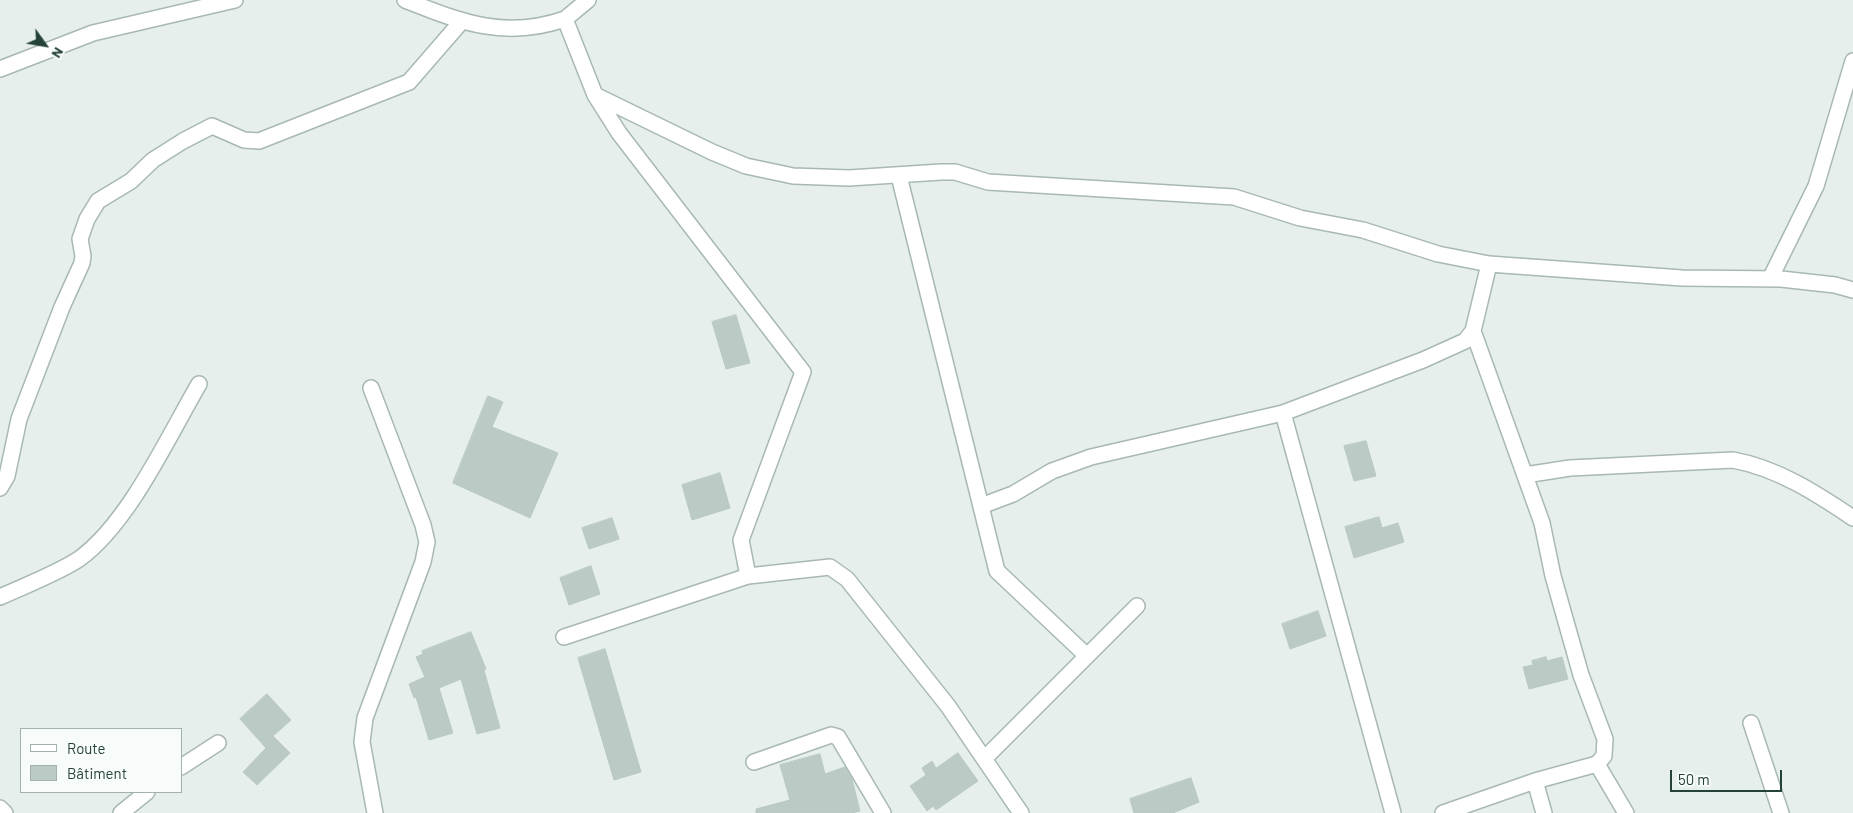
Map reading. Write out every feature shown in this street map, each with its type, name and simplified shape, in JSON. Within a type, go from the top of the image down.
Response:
[{"type":"street","points":[[0,69],[93,33],[235,0]]},
{"type":"street","points":[[405,0],[461,22],[478,26],[521,28],[547,26],[565,19],[588,0]]},
{"type":"street","points":[[565,19],[595,94],[619,133],[803,372],[741,540],[748,576]]},
{"type":"street","points":[[0,488],[6,476],[19,419],[62,307],[82,263],[84,256],[80,239],[83,230],[98,202],[131,181],[153,160],[212,126],[244,140],[258,140],[409,82],[461,22]]},
{"type":"street","points":[[1770,279],[1816,186],[1853,61]]},
{"type":"street","points":[[595,94],[712,152],[746,166],[793,176],[849,178],[948,172],[997,183],[1234,198],[1300,218],[1363,230],[1438,254],[1489,264],[1682,278],[1770,279],[1835,285],[1853,290]]},
{"type":"street","points":[[899,176],[997,571],[1002,578],[1087,656]]},
{"type":"street","points":[[981,506],[1013,494],[1052,471],[1091,457],[1283,413],[1423,360],[1465,341],[1473,331],[1489,264]]},
{"type":"street","points":[[1443,813],[1535,781],[1597,764],[1604,756],[1605,738],[1581,675],[1553,576],[1542,523],[1473,331]]},
{"type":"street","points":[[0,596],[78,559],[110,531],[129,504],[199,384]]},
{"type":"street","points":[[371,388],[423,525],[427,542],[423,562],[365,718],[362,742],[375,813]]},
{"type":"street","points":[[1283,413],[1393,813]]},
{"type":"street","points":[[1525,474],[1570,468],[1733,460],[1758,465],[1815,493],[1853,518]]},
{"type":"street","points":[[564,637],[748,576],[830,566],[847,579],[948,706],[1021,813]]},
{"type":"street","points":[[984,759],[1137,606]]},
{"type":"street","points":[[1750,723],[1780,813]]},
{"type":"street","points":[[754,762],[831,735],[838,737],[883,813]]},
{"type":"street","points":[[182,766],[218,743]]},
{"type":"street","points":[[1597,764],[1626,813]]},
{"type":"street","points":[[1535,781],[1544,813]]},
{"type":"street","points":[[121,813],[147,793]]},
{"type":"street","points":[[0,808],[5,813]]},
{"type":"building","points":[[736,315],[750,363],[726,369],[712,322]]},
{"type":"building","points":[[488,396],[503,402],[492,427],[558,453],[530,518],[453,483]]},
{"type":"building","points":[[1366,441],[1376,476],[1354,481],[1344,446]]},
{"type":"building","points":[[720,473],[730,508],[692,520],[682,485]]},
{"type":"building","points":[[1379,517],[1382,528],[1398,523],[1404,542],[1354,558],[1345,527]]},
{"type":"building","points":[[612,518],[619,539],[589,549],[582,528]]},
{"type":"building","points":[[591,566],[600,594],[569,605],[560,578]]},
{"type":"building","points":[[1318,611],[1326,636],[1290,649],[1282,624]]},
{"type":"building","points":[[471,632],[486,669],[484,670],[500,728],[477,734],[461,679],[439,688],[453,733],[429,740],[416,697],[414,698],[409,684],[425,677],[416,657],[423,654],[422,651]]},
{"type":"building","points":[[605,649],[641,772],[614,780],[578,658]]},
{"type":"building","points":[[1546,657],[1547,661],[1562,657],[1568,679],[1529,689],[1523,667],[1533,665],[1532,661]]},
{"type":"building","points":[[267,694],[291,720],[273,736],[290,753],[257,785],[243,772],[266,748],[240,719]]},
{"type":"building","points":[[958,753],[978,781],[936,810],[933,806],[927,811],[910,786],[926,775],[922,768],[932,761],[936,768]]},
{"type":"building","points":[[820,754],[825,774],[845,767],[852,779],[860,811],[852,813],[756,813],[756,809],[790,800],[780,765]]},
{"type":"building","points":[[1191,778],[1199,802],[1173,813],[1134,813],[1130,799]]}]
